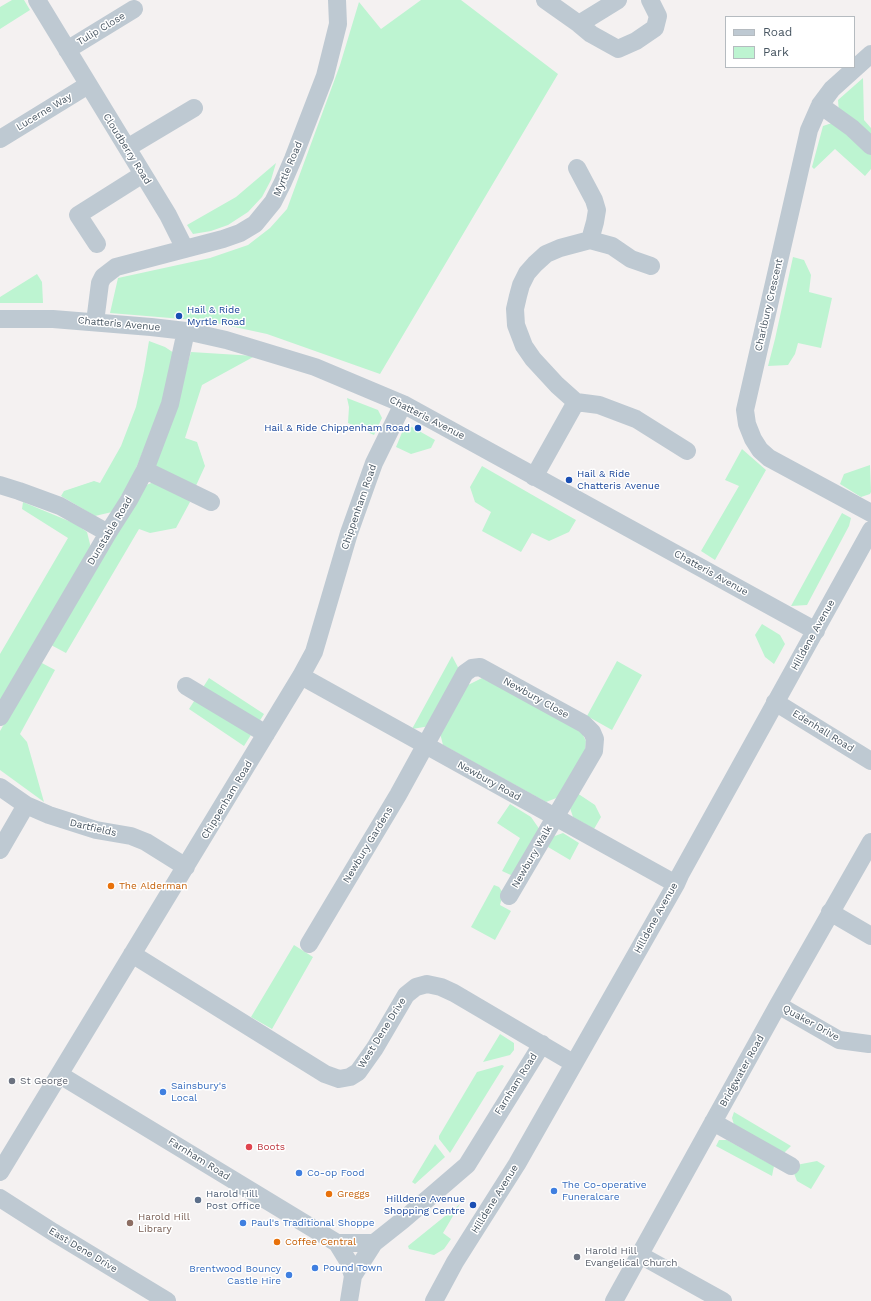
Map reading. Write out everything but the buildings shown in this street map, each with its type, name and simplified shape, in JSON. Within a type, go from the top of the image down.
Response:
[{"type":"street","name":"Cloudberry Road","points":[[37,0],[168,215],[185,249]]},
{"type":"street","name":"Myrtle Road","points":[[95,322],[100,283],[108,272],[116,266],[223,239],[240,233],[255,224],[273,202],[288,171],[325,76],[338,24],[337,0]]},
{"type":"street","points":[[545,0],[591,34],[618,49],[636,41],[655,28],[658,16],[650,0]]},
{"type":"street","points":[[579,24],[618,0]]},
{"type":"street","name":"Tulip Close","points":[[67,50],[134,9]]},
{"type":"street","name":"Charlbury Crescent","points":[[871,54],[832,89],[820,105],[808,130],[745,410],[747,424],[753,439],[760,450],[769,458],[871,513]]},
{"type":"street","name":"Lucerne Way","points":[[0,139],[88,85]]},
{"type":"street","points":[[820,105],[852,128],[871,146]]},
{"type":"street","points":[[126,148],[194,108]]},
{"type":"street","points":[[577,168],[594,200],[597,210],[590,240]]},
{"type":"street","points":[[97,244],[78,215],[143,174]]},
{"type":"street","points":[[651,266],[630,258],[612,246],[590,240],[560,248],[546,254],[527,273],[521,285],[515,309],[515,317],[518,331],[524,346],[533,359],[557,386],[576,402],[599,405],[636,419],[687,451]]},
{"type":"street","name":"Chatteris Avenue","points":[[0,319],[53,319],[186,330],[226,340],[315,367],[403,404],[816,631]]},
{"type":"street","name":"Dunstable Road","points":[[0,717],[129,500],[145,470],[170,404],[186,330]]},
{"type":"street","points":[[534,477],[576,402]]},
{"type":"street","name":"Chippenham Road","points":[[0,1172],[186,867],[314,652],[349,533],[374,463],[403,404]]},
{"type":"street","points":[[145,470],[211,502]]},
{"type":"street","points":[[0,485],[60,506],[108,533]]},
{"type":"street","name":"Hilldene Avenue","points":[[434,1301],[455,1262],[516,1164],[676,884],[871,530]]},
{"type":"street","name":"Newbury Close","points":[[426,745],[465,673],[472,668],[480,667],[584,724],[592,732],[595,739],[594,751],[555,818]]},
{"type":"street","name":"Newbury Road","points":[[301,676],[676,884]]},
{"type":"street","points":[[186,686],[266,734]]},
{"type":"street","name":"Edenhall Road","points":[[775,702],[871,761]]},
{"type":"street","name":"Newbury Gardens","points":[[309,944],[398,795],[426,745]]},
{"type":"street","name":"Dartfields","points":[[0,787],[26,806],[96,830],[131,836],[146,842],[186,867]]},
{"type":"street","points":[[0,850],[26,806]]},
{"type":"street","name":"Newbury Walk","points":[[509,896],[555,818]]},
{"type":"street","name":"Bridgwater Road","points":[[614,1301],[830,912],[871,842]]},
{"type":"street","points":[[830,912],[871,936]]},
{"type":"street","name":"West Dene Drive","points":[[132,954],[325,1074],[339,1079],[350,1077],[358,1072],[375,1048],[406,995],[416,987],[427,984],[440,987],[454,993],[573,1063]]},
{"type":"street","name":"Quaker Drive","points":[[778,1005],[840,1040],[869,1044]]},
{"type":"street","name":"Farnham Road","points":[[349,1301],[353,1276],[374,1243],[467,1165],[542,1044]]},
{"type":"street","name":"Farnham Road","points":[[60,1075],[337,1243],[348,1261],[353,1276]]},
{"type":"street","points":[[714,1122],[791,1166]]},
{"type":"street","name":"East Dene Drive","points":[[0,1198],[167,1301]]},
{"type":"street","points":[[337,1243],[374,1243]]},
{"type":"street","points":[[640,1255],[723,1301]]},
{"type":"green space","points":[[12,0],[24,0],[30,10],[0,29],[0,7]]},
{"type":"green space","points":[[421,0],[461,0],[558,74],[380,374],[267,334],[207,321],[110,313],[118,278],[210,258],[248,245],[270,228],[287,209],[340,65],[359,2],[381,29]]},
{"type":"green space","points":[[863,78],[864,120],[871,128],[871,141],[839,113],[838,100]]},
{"type":"green space","points":[[835,122],[871,152],[871,169],[865,176],[835,149],[814,169],[812,167],[823,126]]},
{"type":"green space","points":[[276,163],[271,180],[262,197],[248,212],[228,225],[211,231],[193,234],[187,225],[236,197]]},
{"type":"green space","points":[[793,257],[804,260],[811,275],[809,292],[832,298],[821,348],[798,343],[795,354],[788,365],[768,366],[775,339]]},
{"type":"green space","points":[[37,274],[42,282],[43,303],[0,303],[0,297]]},
{"type":"green space","points":[[149,341],[165,347],[174,353],[160,410],[132,478],[112,512],[95,516],[61,496],[64,491],[94,481],[100,483],[121,446],[136,407]]},
{"type":"green space","points":[[191,352],[255,356],[202,385],[185,438],[197,442],[205,466],[194,490],[153,468],[177,402]]},
{"type":"green space","points":[[347,398],[378,410],[382,418],[374,435],[348,423],[349,407]]},
{"type":"green space","points":[[412,427],[435,440],[431,448],[411,454],[396,447],[403,430]]},
{"type":"green space","points":[[742,449],[766,470],[715,560],[701,551],[739,486],[725,480]]},
{"type":"green space","points":[[870,465],[870,494],[861,497],[840,484],[844,474]]},
{"type":"green space","points":[[482,466],[576,520],[569,532],[549,541],[532,533],[521,552],[482,531],[491,512],[475,502],[470,487]]},
{"type":"green space","points":[[156,481],[186,496],[190,502],[176,528],[150,533],[139,529],[66,653],[51,645],[144,486]]},
{"type":"green space","points":[[23,502],[76,524],[87,532],[91,548],[0,703],[0,654],[68,538],[22,509]]},
{"type":"green space","points":[[842,513],[851,518],[849,526],[807,605],[791,606]]},
{"type":"green space","points":[[762,624],[780,635],[785,644],[774,664],[765,657],[755,635]]},
{"type":"green space","points":[[452,656],[461,673],[430,726],[412,729]]},
{"type":"green space","points":[[617,661],[642,675],[612,730],[587,716]]},
{"type":"green space","points":[[40,662],[55,670],[20,734],[27,742],[44,802],[0,770],[0,731]]},
{"type":"green space","points":[[209,678],[264,714],[244,746],[189,709]]},
{"type":"green space","points":[[482,678],[580,729],[586,741],[585,750],[559,797],[546,802],[443,745],[440,733],[468,685]]},
{"type":"green space","points":[[577,793],[595,805],[601,817],[594,829],[573,817],[570,808]]},
{"type":"green space","points":[[510,804],[531,817],[540,830],[513,876],[502,871],[520,838],[497,823]]},
{"type":"green space","points":[[563,833],[579,843],[570,860],[548,847],[552,837]]},
{"type":"green space","points":[[494,885],[499,887],[503,893],[500,905],[511,911],[495,940],[471,927]]},
{"type":"green space","points":[[294,945],[313,957],[272,1029],[251,1017]]},
{"type":"green space","points":[[500,1034],[514,1043],[514,1050],[510,1055],[483,1062]]},
{"type":"green space","points":[[502,1065],[504,1066],[450,1153],[439,1139],[439,1136],[477,1072]]},
{"type":"green space","points":[[734,1112],[791,1146],[783,1154],[735,1128],[732,1118]]},
{"type":"green space","points":[[719,1140],[727,1140],[774,1166],[772,1176],[716,1146]]},
{"type":"green space","points":[[435,1144],[445,1157],[415,1184],[412,1182]]},
{"type":"green space","points":[[817,1161],[825,1166],[811,1189],[797,1181],[791,1166]]},
{"type":"green space","points":[[460,1204],[443,1233],[451,1239],[444,1249],[434,1255],[409,1249],[408,1246]]},
{"type":"place","name":"Hail & Ride Myrtle Road","points":[[179,316]]},
{"type":"place","name":"Hail & Ride Chippenham Road","points":[[418,428]]},
{"type":"place","name":"Hail & Ride Chatteris Avenue","points":[[569,480]]},
{"type":"place","name":"The Alderman","points":[[111,886]]},
{"type":"place","name":"St George","points":[[12,1081]]},
{"type":"place","name":"Sainsbury's Local","points":[[163,1092]]},
{"type":"place","name":"Boots","points":[[249,1147]]},
{"type":"place","name":"Co-op Food","points":[[299,1173]]},
{"type":"place","name":"The Co-operative Funeralcare","points":[[554,1191]]},
{"type":"place","name":"Greggs","points":[[329,1194]]},
{"type":"place","name":"Harold Hill Post Office","points":[[198,1200]]},
{"type":"place","name":"Hilldene Avenue Shopping Centre","points":[[473,1205]]},
{"type":"place","name":"Harold Hill Library","points":[[130,1223]]},
{"type":"place","name":"Paul's Traditional Shoppe","points":[[243,1223]]},
{"type":"place","name":"Coffee Central","points":[[277,1242]]},
{"type":"place","name":"Harold Hill Evangelical Church","points":[[577,1257]]},
{"type":"place","name":"Pound Town","points":[[315,1268]]},
{"type":"place","name":"Brentwood Bouncy Castle Hire","points":[[289,1275]]}]
